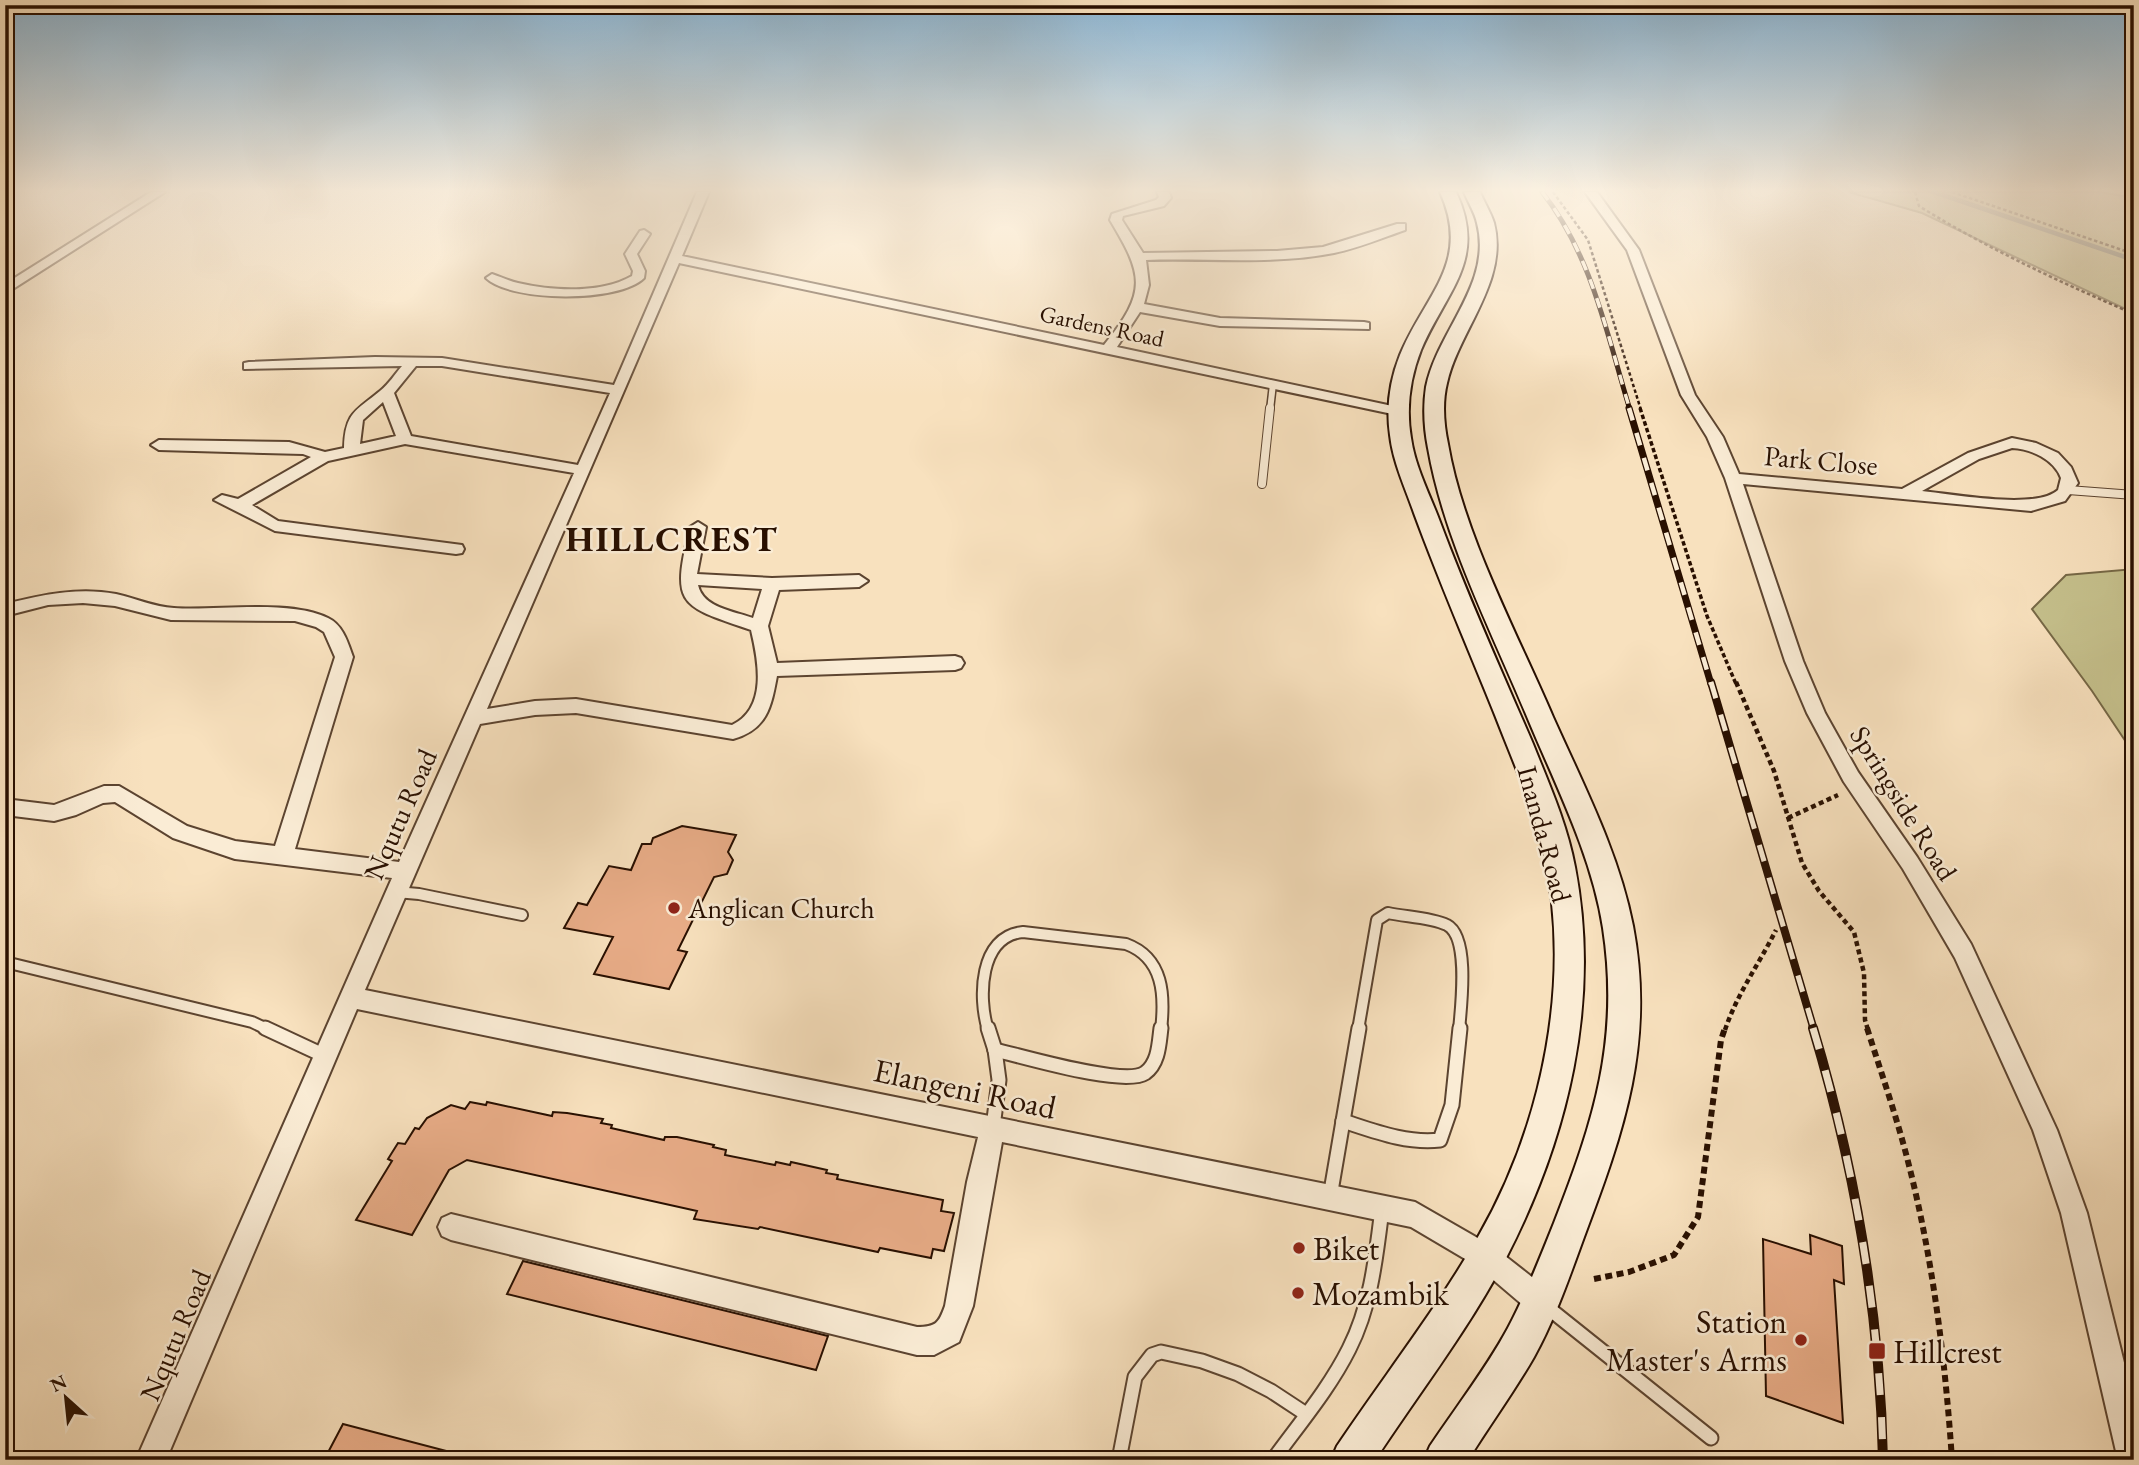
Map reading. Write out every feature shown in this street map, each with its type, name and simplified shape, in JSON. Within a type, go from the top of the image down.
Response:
[{"type":"main road","name":"Inanda Road","points":[[1351,1460],[1465,1293],[1520,1192],[1542,1132],[1560,1070],[1568,1004],[1567,914],[1560,866],[1546,814],[1440,555],[1401,443],[1397,411],[1403,375],[1413,345],[1442,296],[1458,260]]},
{"type":"main road","name":"Inanda Road","points":[[1444,1460],[1520,1344],[1541,1302],[1598,1154],[1622,1058],[1625,990],[1618,927],[1609,889],[1591,837],[1459,524],[1439,460],[1434,413],[1436,383],[1486,272],[1487,260]]},
{"type":"street","points":[[5,290],[52,260]]},
{"type":"street","points":[[634,260],[639,271],[650,279]]},
{"type":"street","name":"Nqutu Road","points":[[151,1460],[350,997],[618,390],[650,279],[672,260]]},
{"type":"street","name":"Gardens Road","points":[[686,260],[1397,411]]},
{"type":"street","points":[[1108,349],[1136,307],[1143,275],[1139,260]]},
{"type":"street","name":"Springside Road","points":[[1637,260],[1688,394],[1715,437],[1733,478],[1794,661],[1816,713],[1853,779],[1910,863],[1963,951],[2045,1130],[2074,1213],[2133,1460]]},
{"type":"street","points":[[492,278],[514,287],[546,291],[620,288],[650,279]]},
{"type":"street","points":[[1136,307],[1220,322],[1364,326]]},
{"type":"street","points":[[352,449],[353,421],[365,408],[387,393],[413,361]]},
{"type":"street","points":[[249,366],[442,362],[618,390]]},
{"type":"street","points":[[387,393],[405,439]]},
{"type":"street","points":[[243,503],[323,457],[405,439],[582,470]]},
{"type":"street","name":"Park Close","points":[[1733,478],[2031,506],[2053,501],[2068,490],[2069,475],[2057,460],[2034,448],[2015,443],[1997,446],[1905,494]]},
{"type":"street","points":[[159,445],[289,447],[307,450],[323,457]]},
{"type":"street","points":[[222,500],[243,503],[261,520],[275,526],[456,549]]},
{"type":"street","points":[[698,527],[687,579],[701,607],[759,626]]},
{"type":"street","points":[[687,579],[772,584],[859,581]]},
{"type":"street","points":[[472,718],[536,708],[576,706],[733,732],[747,727],[757,717],[769,670],[759,626],[772,584]]},
{"type":"street","points":[[5,610],[48,598],[83,597],[115,600],[171,614],[295,615],[322,622],[330,628],[344,657],[342,667],[283,854]]},
{"type":"street","points":[[769,670],[955,663]]},
{"type":"street","points":[[5,807],[59,813],[98,795],[119,794],[195,838],[235,850],[405,871]]},
{"type":"street","name":"Elangeni Road","points":[[350,997],[1415,1215],[1486,1257],[1541,1302]]},
{"type":"street","points":[[451,1227],[917,1341],[934,1341],[949,1332],[959,1306],[980,1182],[993,1127]]},
{"type":"lane","points":[[1262,484],[1273,384]]},
{"type":"lane","points":[[2068,490],[2134,495]]},
{"type":"lane","points":[[396,892],[419,894],[522,915]]},
{"type":"lane","points":[[1330,1197],[1342,1121],[1377,920],[1388,913],[1446,925],[1459,940],[1462,957],[1455,1096],[1445,1133],[1440,1140],[1424,1142],[1342,1121]]},
{"type":"lane","points":[[993,1127],[999,1080],[995,1049],[982,1010],[988,962],[997,943],[1012,933],[1059,934],[1126,944],[1135,946],[1147,957],[1158,977],[1163,992],[1156,1058],[1147,1071],[1139,1075],[1126,1077],[1098,1072],[995,1049]]},
{"type":"lane","points":[[5,962],[252,1022],[325,1056]]},
{"type":"lane","points":[[1273,1460],[1355,1337],[1375,1272],[1382,1208]]},
{"type":"lane","points":[[1541,1302],[1711,1438]]},
{"type":"lane","points":[[1119,1460],[1135,1377],[1152,1356],[1161,1352],[1223,1366],[1253,1378],[1306,1413]]},
{"type":"path","points":[[1596,260],[1658,468],[1707,616],[1774,771],[1802,863],[1819,891],[1854,932],[1864,973],[1865,1020],[1905,1151],[1930,1268],[1947,1382],[1952,1460]]},
{"type":"path","points":[[2014,260],[2134,314]]},
{"type":"path","points":[[1788,818],[1842,793],[1853,779]]},
{"type":"path","points":[[1594,1279],[1629,1272],[1674,1255],[1698,1217],[1721,1040],[1733,1005],[1757,968],[1776,930]]},
{"type":"shaded area","points":[[2022,260],[2134,260],[2134,313]]},
{"type":"shaded area","points":[[2134,569],[2134,754],[2032,609],[2066,575]]},
{"type":"building","name":"Anglican Church","points":[[682,826],[736,835],[728,852],[733,860],[727,874],[714,877],[678,950],[687,952],[669,989],[594,974],[613,937],[564,928],[578,903],[587,905],[609,866],[631,870],[642,844],[651,844],[653,838]]},
{"type":"building","points":[[470,1102],[486,1105],[487,1102],[552,1116],[553,1112],[603,1119],[601,1123],[612,1125],[611,1128],[664,1140],[665,1137],[677,1137],[714,1145],[713,1147],[726,1150],[725,1155],[775,1165],[776,1162],[790,1165],[791,1162],[827,1170],[826,1173],[838,1175],[837,1179],[943,1200],[941,1211],[954,1213],[944,1251],[933,1249],[931,1258],[880,1248],[878,1252],[760,1227],[758,1229],[694,1219],[697,1211],[467,1160],[449,1170],[412,1235],[356,1220],[392,1161],[388,1159],[398,1143],[405,1144],[415,1128],[419,1129],[427,1118],[451,1105],[465,1109]]},
{"type":"building","name":"Station Master's Arms","points":[[1810,1235],[1842,1246],[1844,1284],[1834,1280],[1843,1423],[1766,1396],[1763,1239],[1811,1254]]},
{"type":"building","points":[[523,1261],[828,1336],[816,1370],[507,1294]]},
{"type":"building","points":[[343,1424],[454,1453],[453,1460],[324,1460]]},
{"type":"railway","points":[[1582,260],[1596,296],[1630,410]]},
{"type":"railway","points":[[1629,408],[1711,684]]},
{"type":"railway","points":[[1711,682],[1814,1030]]},
{"type":"railway","points":[[1813,1028],[1841,1134],[1863,1242],[1877,1351],[1883,1460]]},
{"type":"place","name":"Anglican Church","points":[[674,908]]},
{"type":"place","name":"Biket","points":[[1299,1248]]},
{"type":"place","name":"Mozambik","points":[[1298,1293]]},
{"type":"place","name":"Station Master's Arms","points":[[1801,1340]]},
{"type":"place","name":"Hillcrest","points":[[1877,1351]]},
{"type":"district","name":"HILLCREST","points":[[672,539]]}]
